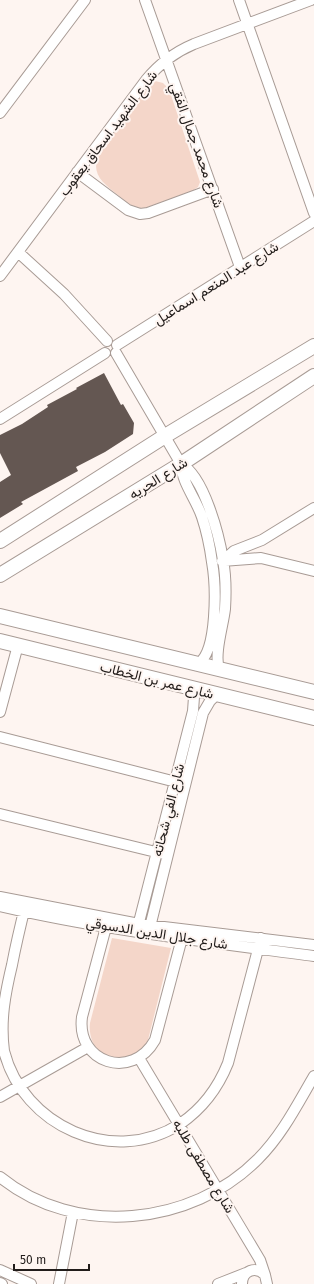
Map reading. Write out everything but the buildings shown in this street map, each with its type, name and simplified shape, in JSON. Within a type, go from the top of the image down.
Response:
[{"type":"street","points":[[2,107],[85,0]]},
{"type":"street","name":"شارع محمد جمال الفقي","points":[[146,0],[240,267]]},
{"type":"street","points":[[239,0],[314,213]]},
{"type":"street","name":"شارع الشهيد اسحاق يعقوب","points":[[0,276],[151,74],[167,59],[187,47],[311,0]]},
{"type":"street","points":[[77,172],[125,208],[140,214],[148,213],[213,189]]},
{"type":"street","name":"شارع عبد المنعم اسماعيل","points":[[116,349],[240,267],[314,221]]},
{"type":"street","points":[[18,252],[60,290],[107,341],[114,341],[116,349],[181,464],[192,473],[208,505],[217,533],[223,561],[225,598],[222,629],[217,656],[219,669]]},
{"type":"street","points":[[105,353],[103,346],[107,341]]},
{"type":"street","points":[[0,541],[165,436],[314,346]]},
{"type":"street","points":[[0,419],[105,353],[109,355],[116,349]]},
{"type":"street","name":"شارع الحريه","points":[[0,575],[181,464],[314,376]]},
{"type":"street","points":[[181,464],[182,474],[195,500],[205,527],[213,562],[215,597],[212,628],[208,652],[203,660],[198,664]]},
{"type":"street","points":[[223,561],[234,552],[262,540],[314,508]]},
{"type":"street","points":[[261,558],[259,548],[262,540]]},
{"type":"street","points":[[213,562],[261,558],[314,571]]},
{"type":"street","name":"شارع عمر بن الخطاب","points":[[0,616],[314,692]]},
{"type":"street","name":"شارع عمر بن الخطاب","points":[[0,641],[314,718]]},
{"type":"street","points":[[0,712],[18,645]]},
{"type":"street","name":"شارع الفي شحاته","points":[[138,928],[194,708],[194,697],[190,688]]},
{"type":"street","name":"شارع الفي شحاته","points":[[149,929],[203,713],[210,701],[217,694]]},
{"type":"street","points":[[0,737],[185,784]]},
{"type":"street","points":[[0,814],[168,855]]},
{"type":"street","name":"شارع جلال الدين الدسوقي","points":[[0,897],[25,907],[106,927],[138,928],[261,938],[314,945]]},
{"type":"street","name":"شارع جلال الدين الدسوقي","points":[[0,906],[25,907],[138,928]]},
{"type":"street","points":[[25,907],[3,1000],[1,1025],[2,1038],[8,1063],[19,1086],[28,1098],[50,1119],[77,1133],[92,1138],[107,1140],[137,1140],[152,1136],[179,1124],[204,1103],[222,1078],[232,1048],[261,938]]},
{"type":"street","points":[[106,927],[82,1017],[82,1029],[88,1047],[99,1057],[112,1062],[127,1062],[140,1058],[155,1040],[182,938]]},
{"type":"street","name":"شارع جلال الدين الدسوقي","points":[[149,929],[182,938],[314,956]]},
{"type":"street","points":[[0,1097],[88,1047]]},
{"type":"street","name":"شارع مصطفى طلبه","points":[[140,1058],[260,1260],[266,1280]]},
{"type":"street","points":[[0,1177],[36,1199],[73,1212],[107,1216],[140,1216],[163,1212],[190,1204],[218,1190],[246,1170],[269,1147],[288,1121],[314,1076]]},
{"type":"street","points":[[60,1284],[73,1212]]},
{"type":"street","points":[[0,1270],[31,1284]]},
{"type":"street","points":[[218,1284],[254,1270],[258,1270],[266,1280]]},
{"type":"street","points":[[242,1284],[246,1273]]},
{"type":"shaded area","points":[[155,81],[163,83],[169,89],[200,182],[198,187],[192,191],[145,208],[141,208],[127,202],[106,185],[98,176],[96,164],[102,150],[148,86]]},
{"type":"shaded area","points":[[112,938],[171,948],[148,1040],[140,1050],[131,1056],[121,1059],[111,1058],[102,1053],[95,1046],[91,1036],[90,1023]]}]
